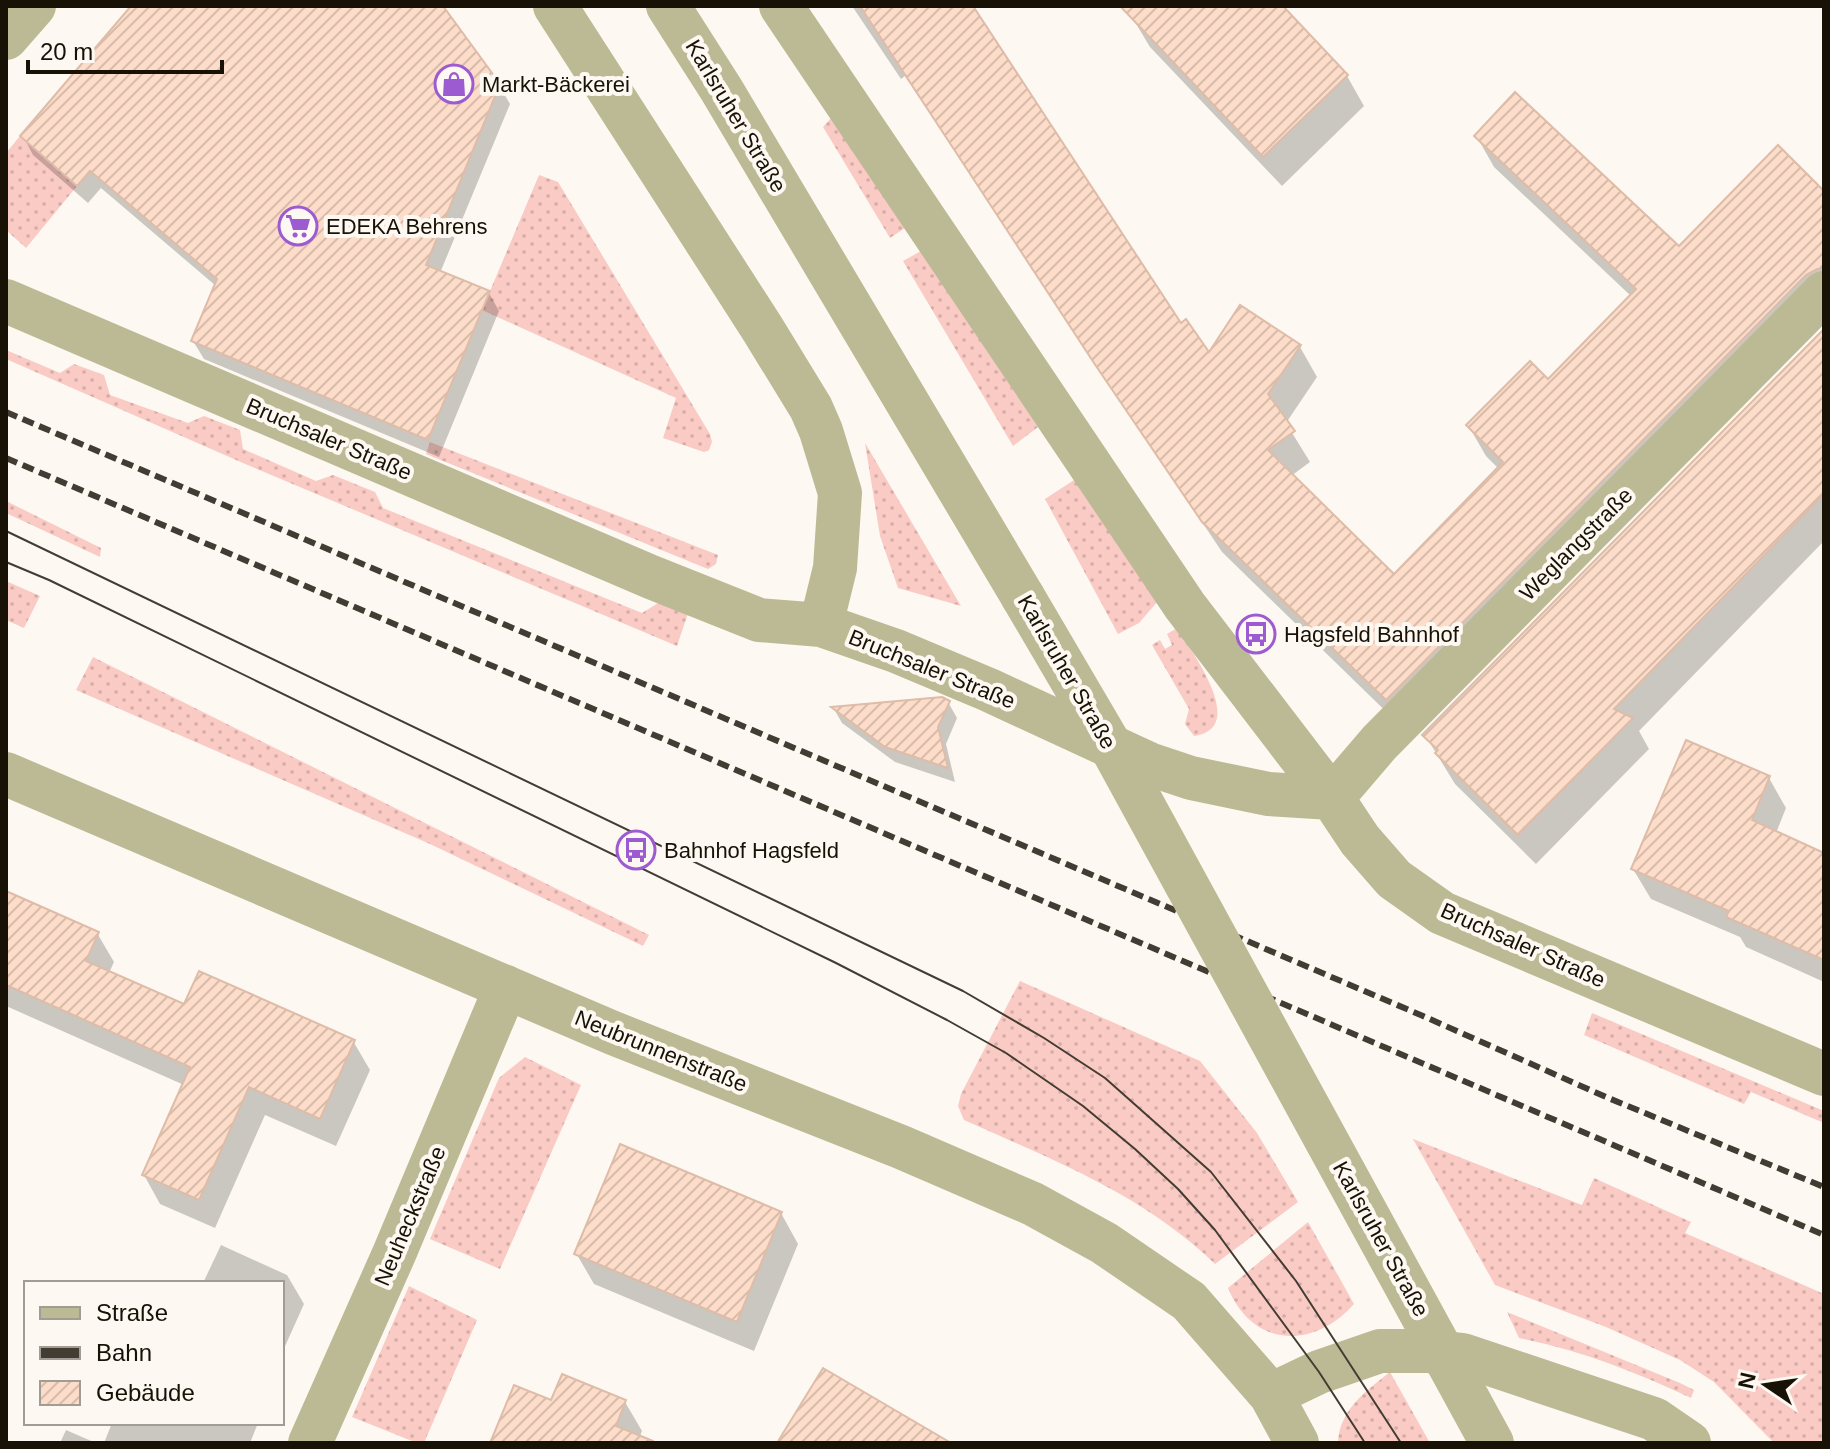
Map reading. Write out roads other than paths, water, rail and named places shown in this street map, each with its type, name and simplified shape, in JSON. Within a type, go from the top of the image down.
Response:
[{"type":"street","points":[[6,38],[34,6]]},
{"type":"street","points":[[555,6],[762,328],[811,408],[821,431],[840,493],[835,568],[821,625]]},
{"type":"street","name":"Karlsruher Straße","points":[[668,6],[721,89],[1114,752],[1492,1443]]},
{"type":"street","points":[[781,6],[1185,606],[1332,798]]},
{"type":"street","name":"Weglangstraße","points":[[1332,798],[1390,732],[1824,293]]},
{"type":"street","name":"Bruchsaler Straße","points":[[6,301],[637,571],[759,620],[821,625],[896,651],[1149,764],[1191,778],[1268,794],[1332,798],[1360,840],[1394,879],[1442,913],[1824,1074]]},
{"type":"street","name":"Neubrunnenstraße","points":[[6,774],[627,1039],[901,1147],[1033,1204],[1104,1243],[1189,1301],[1271,1395]]},
{"type":"street","name":"Neuheckstraße","points":[[310,1443],[394,1254],[506,987]]},
{"type":"street","name":"Karlsruher Straße","points":[[1271,1395],[1319,1372],[1380,1351],[1463,1355],[1654,1419],[1689,1443]]},
{"type":"street","points":[[1271,1395],[1297,1443]]},
{"type":"tram line","points":[[6,531],[963,991],[1044,1038],[1105,1078],[1211,1172],[1296,1281],[1401,1443]]},
{"type":"tram line","points":[[6,562],[49,580],[836,963],[1006,1053],[1083,1106],[1178,1189],[1215,1230],[1319,1372],[1365,1443]]},
{"type":"railway","points":[[6,412],[1423,1016],[1606,1097],[1824,1187]]},
{"type":"railway","points":[[6,458],[1824,1235]]},
{"type":"place","name":"Markt-Bäckerei","points":[[454,84]]},
{"type":"place","name":"EDEKA Behrens","points":[[298,226]]},
{"type":"place","name":"Hagsfeld Bahnhof","points":[[1256,634]]},
{"type":"place","name":"Bahnhof Hagsfeld","points":[[636,850]]}]
